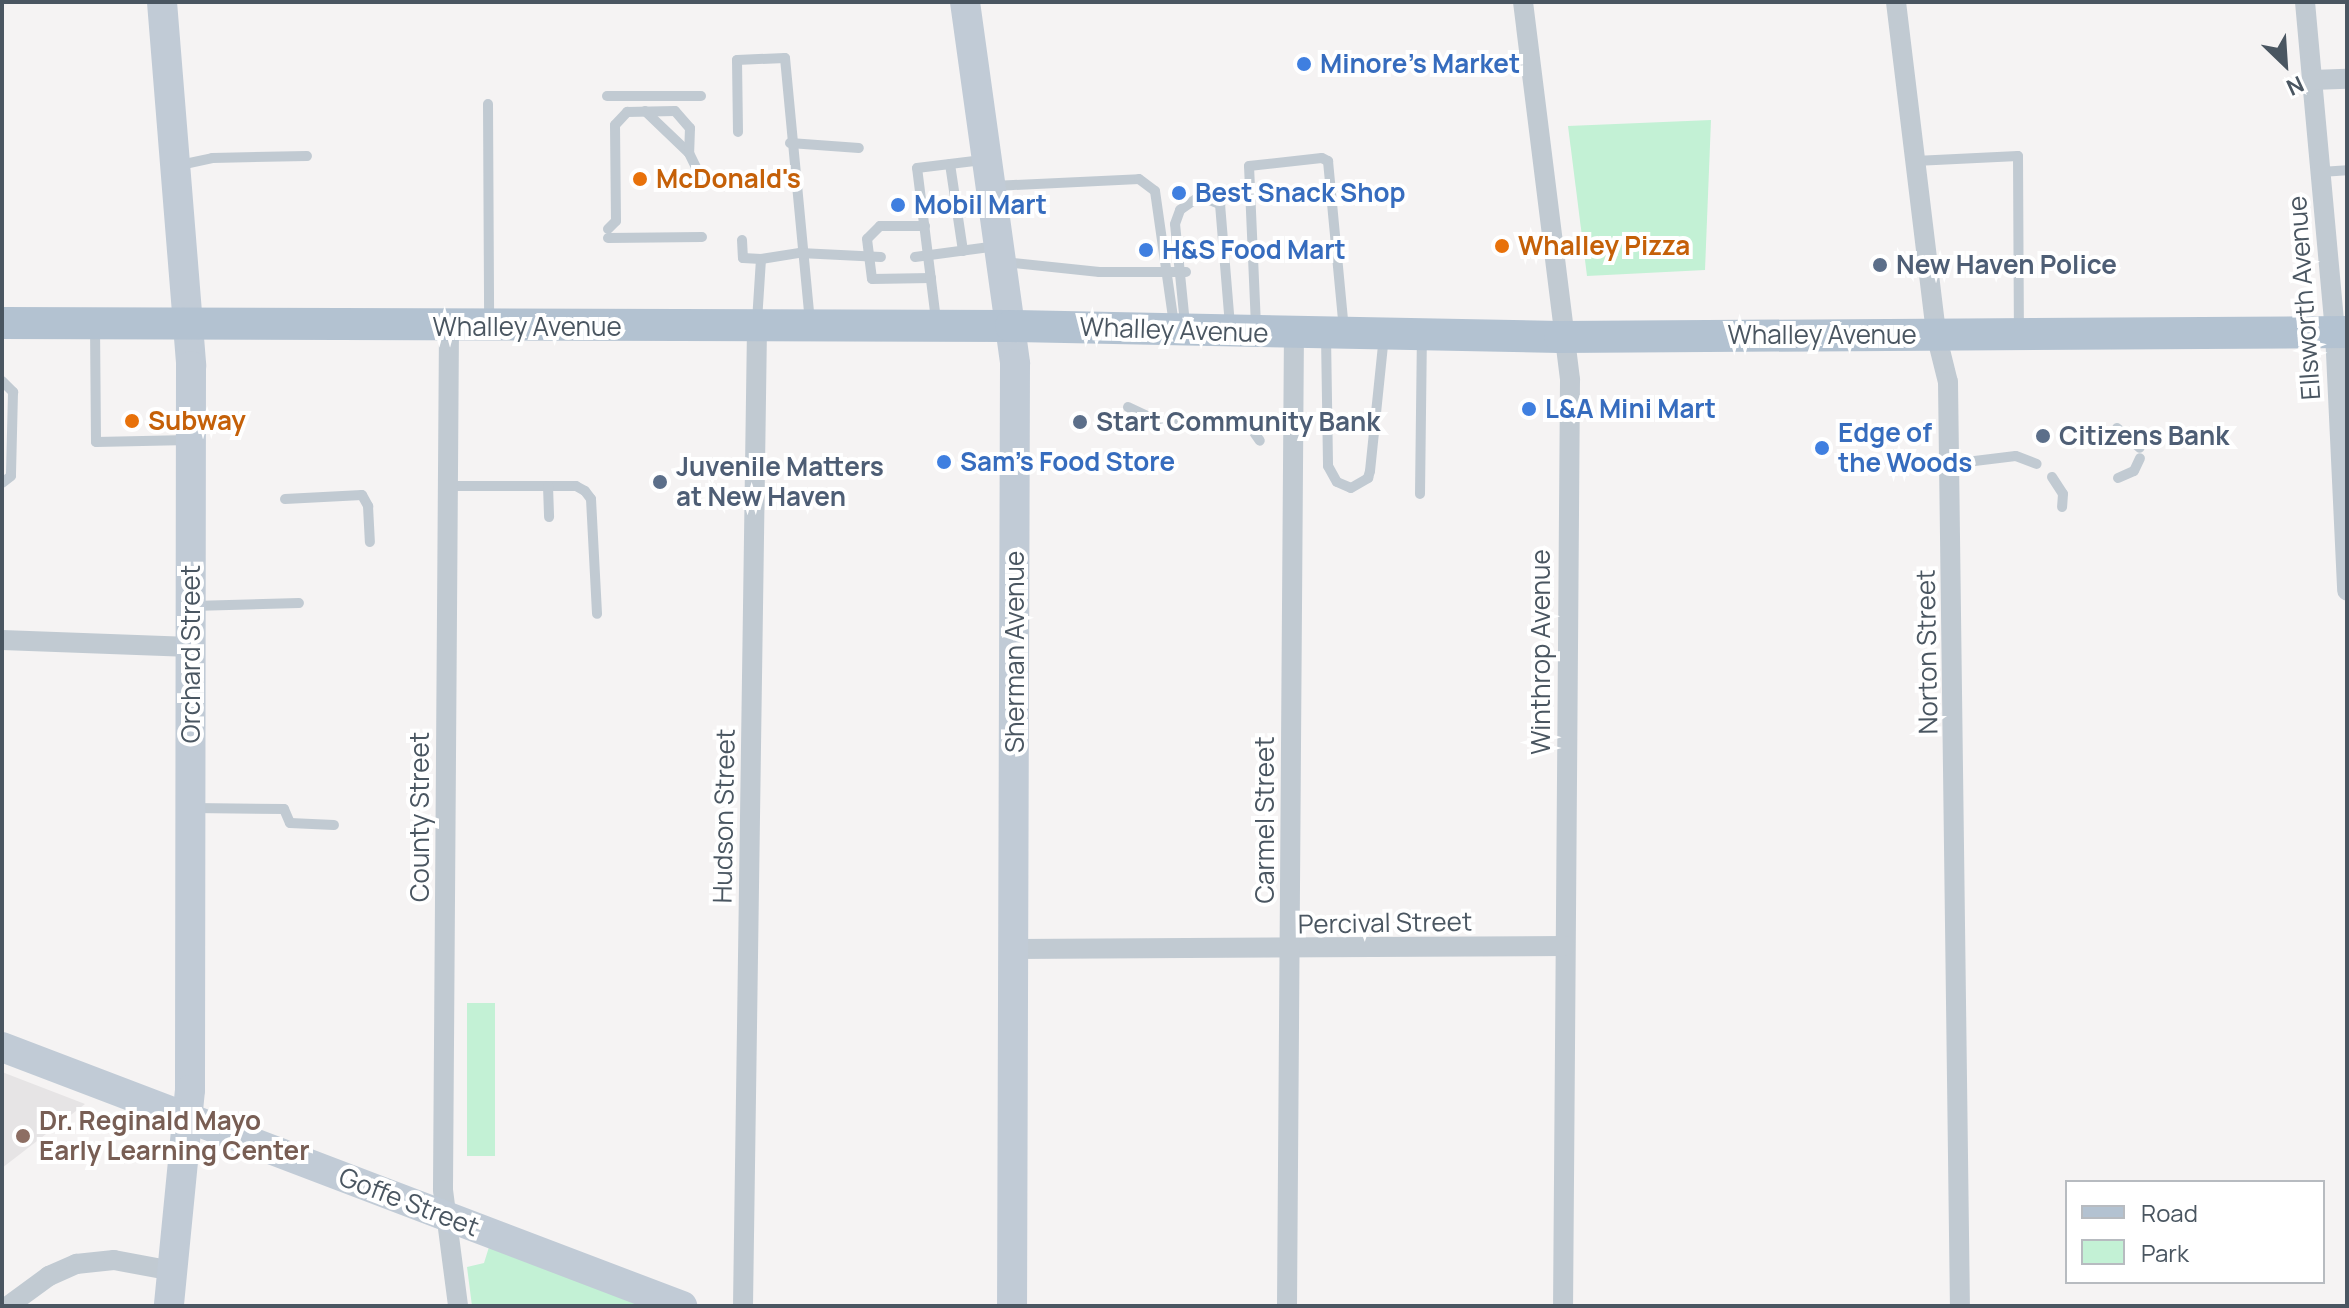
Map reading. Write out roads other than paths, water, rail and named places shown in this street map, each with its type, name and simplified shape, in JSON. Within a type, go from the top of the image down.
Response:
[{"type":"main road","name":"Orchard Street","points":[[162,2],[191,440],[188,1119],[169,1306]]},
{"type":"main road","name":"Sherman Avenue","points":[[965,2],[1011,326],[1015,420],[1012,1306]]},
{"type":"main road","name":"Whalley Avenue","points":[[2,323],[449,327],[1011,326],[1560,337],[2341,332]]},
{"type":"main road","name":"Goffe Street","points":[[2,1047],[682,1306]]},
{"type":"street","name":"Winthrop Avenue","points":[[1523,2],[1560,337],[1570,380],[1563,1306]]},
{"type":"street","name":"Norton Street","points":[[1896,2],[1936,334],[1948,382],[1960,1306]]},
{"type":"street","name":"Ellsworth Avenue","points":[[2305,2],[2321,172],[2341,332],[2347,591]]},
{"type":"street","points":[[2312,80],[2347,79]]},
{"type":"street","name":"County Street","points":[[449,327],[446,1217],[458,1306]]},
{"type":"street","name":"Hudson Street","points":[[743,1306],[757,327]]},
{"type":"street","name":"Carmel Street","points":[[1287,1306],[1294,334]]},
{"type":"street","points":[[2,640],[191,647]]},
{"type":"street","name":"Percival Street","points":[[1013,949],[1291,950],[1565,946]]},
{"type":"street","points":[[8,1306],[49,1276],[76,1264],[114,1260],[173,1271]]},
{"type":"lane","points":[[738,132],[737,60],[785,58],[800,253],[811,327]]},
{"type":"lane","points":[[607,96],[701,96]]},
{"type":"lane","points":[[488,104],[489,327]]},
{"type":"lane","points":[[645,111],[689,153],[701,178]]},
{"type":"lane","points":[[689,153],[690,128],[675,111],[627,112],[615,125],[616,221],[608,234],[702,237]]},
{"type":"lane","points":[[790,143],[859,148]]},
{"type":"lane","points":[[174,166],[212,158],[307,156]]},
{"type":"lane","points":[[1915,161],[2018,156],[2019,334]]},
{"type":"lane","points":[[1243,332],[1249,166],[1322,158],[1328,161],[1335,334],[1328,466],[1337,482],[1351,488],[1368,478],[1370,471],[1384,335]]},
{"type":"lane","points":[[950,164],[963,251]]},
{"type":"lane","points":[[937,326],[917,168],[950,164],[989,173],[1139,179],[1155,191],[1165,272],[1180,330]]},
{"type":"lane","points":[[2321,172],[2347,170]]},
{"type":"lane","points":[[1180,330],[1183,272],[1180,210],[1200,196],[1220,204],[1217,217],[1221,271],[1243,332]]},
{"type":"lane","points":[[925,226],[880,226],[867,239],[875,257],[872,279],[931,278]]},
{"type":"lane","points":[[742,240],[743,258],[761,259],[800,253],[875,257]]},
{"type":"lane","points":[[915,257],[963,251],[1000,254],[1099,272],[1183,272]]},
{"type":"lane","points":[[757,327],[761,259]]},
{"type":"lane","points":[[94,324],[96,442],[191,440]]},
{"type":"lane","points":[[1420,494],[1422,335]]},
{"type":"lane","points":[[2,381],[13,392],[11,476],[2,483]]},
{"type":"lane","points":[[1128,407],[1158,421],[1246,421],[1260,441]]},
{"type":"lane","points":[[2117,428],[2140,453],[2134,471],[2118,478]]},
{"type":"lane","points":[[1950,464],[2016,456],[2037,464]]},
{"type":"lane","points":[[2052,477],[2063,494],[2062,507]]},
{"type":"lane","points":[[448,486],[576,486],[591,499],[597,614]]},
{"type":"lane","points":[[548,486],[549,517]]},
{"type":"lane","points":[[285,499],[362,495],[368,506],[370,542]]},
{"type":"lane","points":[[191,606],[299,603]]},
{"type":"lane","points":[[191,808],[284,809],[290,823],[334,825]]},
{"type":"place","name":"Minore's Market","points":[[1304,64]]},
{"type":"place","name":"McDonald's","points":[[640,179]]},
{"type":"place","name":"Best Snack Shop","points":[[1179,193]]},
{"type":"place","name":"Mobil Mart","points":[[898,205]]},
{"type":"place","name":"Whalley Pizza","points":[[1502,246]]},
{"type":"place","name":"H&S Food Mart","points":[[1146,250]]},
{"type":"place","name":"New Haven Police","points":[[1880,265]]},
{"type":"place","name":"L&A Mini Mart","points":[[1529,409]]},
{"type":"place","name":"Subway","points":[[132,421]]},
{"type":"place","name":"Start Community Bank","points":[[1080,422]]},
{"type":"place","name":"Citizens Bank","points":[[2043,436]]},
{"type":"place","name":"Edge of the Woods","points":[[1822,448]]},
{"type":"place","name":"Sam's Food Store","points":[[944,462]]},
{"type":"place","name":"Juvenile Matters at New Haven","points":[[660,482]]},
{"type":"place","name":"Dr. Reginald Mayo Early Learning Center","points":[[23,1136]]}]
